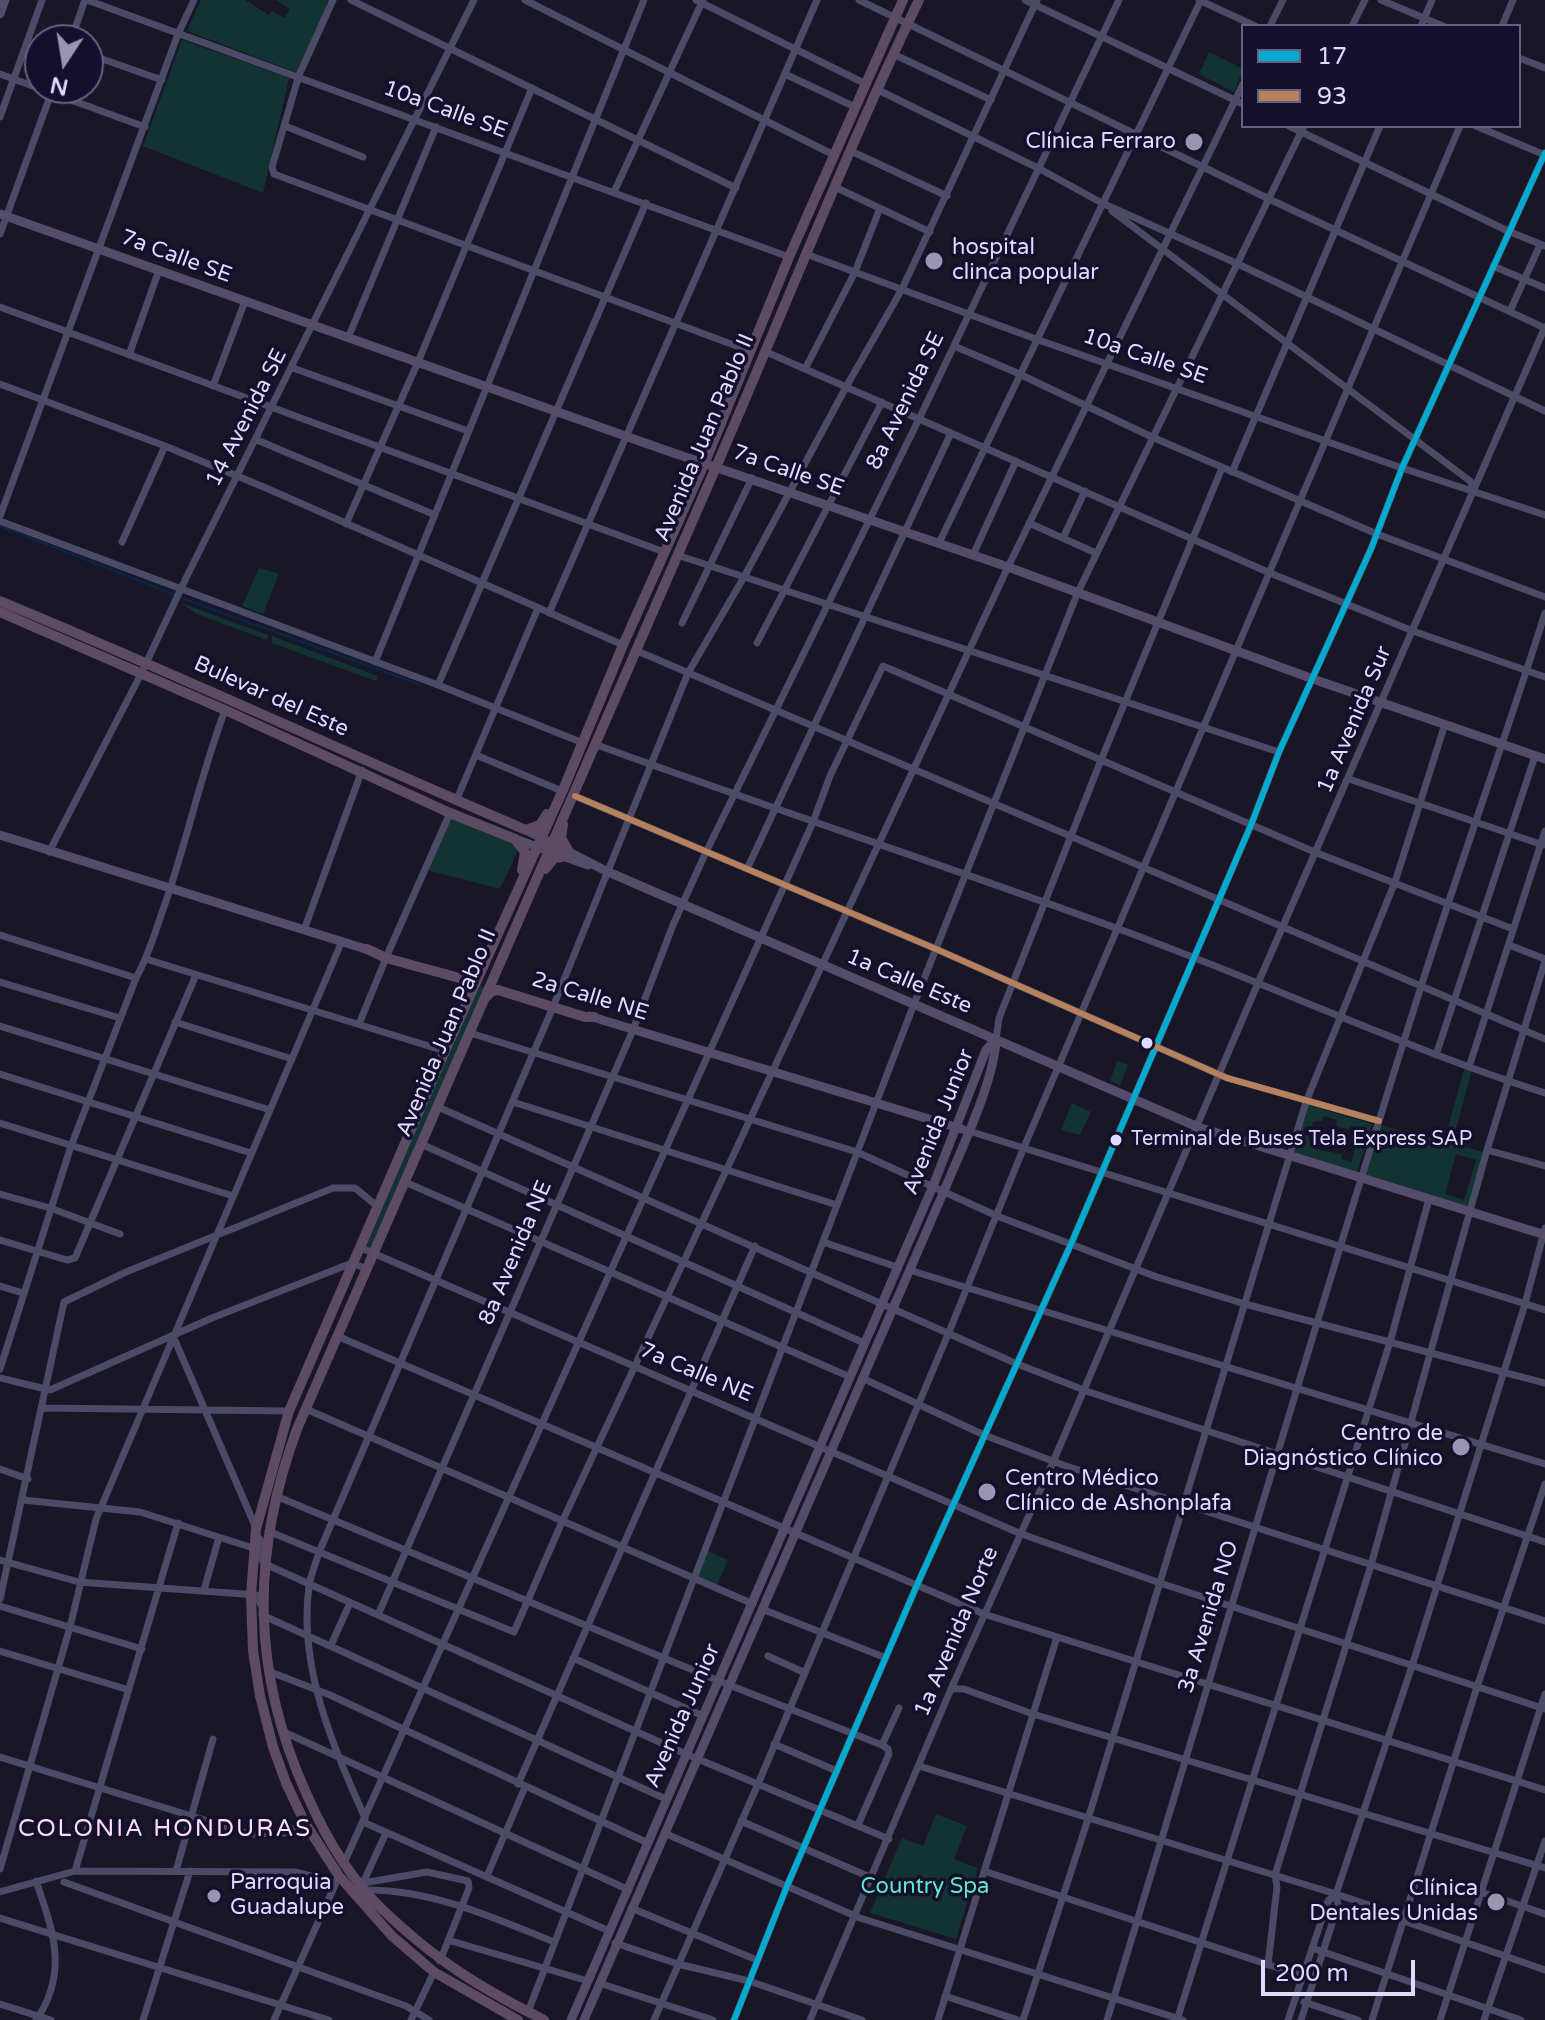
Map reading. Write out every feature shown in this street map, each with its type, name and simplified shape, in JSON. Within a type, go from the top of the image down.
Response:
[{"type":"highway","name":"Avenida Juan Pablo II","points":[[544,2020],[486,1991],[440,1961],[382,1910],[344,1863],[317,1819],[282,1731],[268,1671],[262,1613],[268,1531],[288,1454],[306,1409],[470,1033],[496,970],[496,955],[609,695],[664,552],[705,462],[789,257],[903,0]]},
{"type":"highway","name":"Avenida Juan Pablo II","points":[[629,647],[667,577],[717,466],[835,187],[919,0]]},
{"type":"highway","points":[[664,552],[669,556],[664,572],[667,577]]},
{"type":"highway","name":"Bulevar del Este","points":[[0,601],[526,830]]},
{"type":"highway","name":"Bulevar del Este","points":[[0,612],[450,813],[515,839]]},
{"type":"highway","points":[[515,839],[525,852],[525,862],[493,936],[496,955],[513,944],[549,862],[565,854],[560,830],[612,711],[609,695],[594,706],[544,821],[526,830]]},
{"type":"highway","points":[[556,793],[558,805],[573,801]]},
{"type":"highway","points":[[517,882],[527,878],[537,888]]},
{"type":"highway","points":[[379,953],[464,977],[475,976],[485,965]]},
{"type":"highway","name":"Avenida Juan Pablo II","points":[[496,955],[485,965],[445,1051],[289,1411],[256,1532],[251,1595],[253,1651],[260,1696],[273,1747],[305,1823],[339,1876],[363,1906],[403,1946],[434,1972],[518,2020]]},
{"type":"highway","points":[[496,970],[497,983],[503,989],[594,1017]]},
{"type":"highway","points":[[464,977],[470,991],[467,1005]]},
{"type":"highway","points":[[483,1000],[492,991],[503,989]]},
{"type":"highway","points":[[403,1946],[432,1964],[440,1961]]},
{"type":"main road","points":[[0,14],[5,0]]},
{"type":"main road","name":"7a Calle SE","points":[[3,215],[626,436],[1008,567],[1540,758]]},
{"type":"main road","name":"1a Calle Este","points":[[526,830],[565,854]]},
{"type":"main road","name":"2a Calle NE","points":[[0,835],[969,1131]]},
{"type":"main road","name":"1a Calle Este","points":[[515,839],[565,854],[606,871],[1198,1127],[1544,1233]]},
{"type":"main road","name":"Avenida Junior","points":[[610,1938],[631,1908],[729,1685],[820,1446],[933,1186],[986,1050],[996,1039]]},
{"type":"main road","name":"Avenida Junior","points":[[790,1530],[831,1451],[944,1191],[969,1131],[995,1054],[996,1039]]},
{"type":"main road","name":"Avenida Junior","points":[[584,2020],[593,1982],[627,1889],[719,1681],[758,1606]]},
{"type":"main road","name":"Avenida Junior","points":[[571,2020],[593,1982]]},
{"type":"street","points":[[0,117],[42,0]]},
{"type":"street","points":[[77,24],[86,0]]},
{"type":"street","name":"10a Calle SE","points":[[86,0],[417,118],[789,257]]},
{"type":"street","points":[[194,0],[178,34],[97,248],[0,519],[578,741]]},
{"type":"street","points":[[333,0],[299,75],[272,167],[274,174],[396,222],[750,351]]},
{"type":"street","points":[[351,0],[736,188]]},
{"type":"street","name":"14 Avenida SE","points":[[49,852],[141,674],[474,0]]},
{"type":"street","points":[[525,0],[834,155]]},
{"type":"street","points":[[375,662],[644,0]]},
{"type":"street","points":[[549,613],[817,0]]},
{"type":"street","points":[[859,0],[1269,199],[1545,327]]},
{"type":"street","points":[[268,1531],[514,1632],[562,1522],[1008,567],[1202,165],[1239,102],[1036,2],[1025,0]]},
{"type":"street","name":"8a Avenida SE","points":[[682,904],[1040,169],[1119,0]]},
{"type":"street","points":[[939,543],[1200,0],[1251,24]]},
{"type":"street","points":[[1271,24],[1283,0]]},
{"type":"street","points":[[1353,24],[1365,0]]},
{"type":"street","points":[[1381,0],[1423,22],[1432,0]]},
{"type":"street","points":[[1503,24],[1513,0]]},
{"type":"street","points":[[614,192],[700,1],[866,84]]},
{"type":"street","points":[[862,2020],[749,1981],[678,1964],[610,1938],[566,1912],[386,1833],[364,1820],[338,1757],[317,1690],[307,1635],[309,1584],[368,1436],[554,1005],[688,673],[902,289],[1036,2]]},
{"type":"street","points":[[893,54],[991,100]]},
{"type":"street","points":[[1521,59],[1545,68]]},
{"type":"street","points":[[104,60],[162,80]]},
{"type":"street","points":[[0,74],[24,82]]},
{"type":"street","points":[[785,74],[855,107]]},
{"type":"street","points":[[346,524],[418,362],[532,88]]},
{"type":"street","points":[[878,90],[1040,169],[1102,203],[1238,264],[1545,411]]},
{"type":"street","points":[[0,234],[3,215],[47,104]]},
{"type":"street","points":[[87,104],[145,127]]},
{"type":"street","points":[[285,126],[363,157]]},
{"type":"street","points":[[348,338],[436,127]]},
{"type":"street","points":[[1232,472],[1379,128]]},
{"type":"street","points":[[654,2020],[758,1784],[968,1289],[1024,1147],[1459,128]]},
{"type":"street","points":[[734,2020],[820,1809],[1134,1099],[1279,752],[1377,534],[1402,468],[1545,154],[1481,128]]},
{"type":"street","points":[[528,2012],[914,1004],[1078,592],[1302,129],[1542,246],[1510,311]]},
{"type":"street","points":[[851,151],[947,196]]},
{"type":"street","points":[[835,187],[930,232]]},
{"type":"street","points":[[438,685],[646,203]]},
{"type":"street","points":[[1102,203],[1470,481],[1474,489]]},
{"type":"street","points":[[805,369],[855,272],[880,208]]},
{"type":"street","name":"10a Calle SE","points":[[806,254],[1036,339],[1545,515]]},
{"type":"street","points":[[1493,266],[1545,288]]},
{"type":"street","points":[[129,355],[159,270]]},
{"type":"street","points":[[213,386],[245,301]]},
{"type":"street","points":[[0,307],[664,552]]},
{"type":"street","name":"1a Avenida Sur","points":[[1198,1127],[1545,327]]},
{"type":"street","points":[[954,346],[1152,437],[1377,534],[1545,597]]},
{"type":"street","points":[[764,351],[1270,573],[1413,631],[1545,677]]},
{"type":"street","points":[[293,368],[468,431]]},
{"type":"street","points":[[0,384],[238,476],[1282,929],[1545,1039]]},
{"type":"street","points":[[757,643],[882,402]]},
{"type":"street","points":[[747,869],[951,433]]},
{"type":"street","points":[[257,440],[435,515]]},
{"type":"street","points":[[122,542],[165,446]]},
{"type":"street","points":[[973,555],[1016,461]]},
{"type":"street","points":[[996,1039],[996,1028],[1012,982],[1069,837],[1222,468]]},
{"type":"street","points":[[682,623],[752,478]]},
{"type":"street","points":[[1063,538],[1085,491]]},
{"type":"street","points":[[1029,523],[1096,553]]},
{"type":"street","points":[[677,555],[1279,752]]},
{"type":"street","points":[[456,801],[538,608]]},
{"type":"street","name":"3a Avenida NO","points":[[1107,2020],[1361,1178],[1545,613]]},
{"type":"street","points":[[344,1863],[813,822],[846,741],[883,666],[1317,853],[1513,929]]},
{"type":"street","points":[[0,1369],[71,1146],[146,959],[225,710]]},
{"type":"street","points":[[945,1996],[1020,2020],[1088,1819],[1306,1102],[1395,882],[1445,724]]},
{"type":"street","points":[[597,745],[1118,929],[1436,1055],[1545,1093]]},
{"type":"street","points":[[476,755],[556,793]]},
{"type":"street","points":[[1436,1055],[1510,833],[1540,758]]},
{"type":"street","points":[[304,930],[366,761]]},
{"type":"street","points":[[1349,779],[1543,845]]},
{"type":"street","points":[[573,801],[627,818],[936,949],[1220,1075],[1379,1121]]},
{"type":"street","points":[[359,1024],[379,953],[450,813]]},
{"type":"street","points":[[1469,1067],[1545,831]]},
{"type":"street","name":"8a Avenida NE","points":[[378,1615],[633,1030],[682,904]]},
{"type":"street","points":[[0,935],[136,978]]},
{"type":"street","points":[[0,1869],[70,1627],[90,1533],[342,941]]},
{"type":"street","points":[[1268,1965],[1277,1887],[1275,1875],[1371,1565],[1487,1150],[1545,960],[1509,945]]},
{"type":"street","points":[[146,959],[445,1051]]},
{"type":"street","points":[[0,1240],[73,1260],[196,975]]},
{"type":"street","points":[[0,982],[120,1018]]},
{"type":"street","points":[[175,1022],[292,1059]]},
{"type":"street","points":[[0,1026],[270,1110]]},
{"type":"street","points":[[470,1033],[857,1152],[997,1216],[1134,1269],[1245,1304],[1545,1383]]},
{"type":"street","points":[[0,1074],[251,1153]]},
{"type":"street","points":[[513,1102],[837,1205]]},
{"type":"street","points":[[438,1107],[1015,1363],[1206,1432],[1545,1542]]},
{"type":"street","points":[[0,1123],[233,1196]]},
{"type":"street","name":"1a Avenida Norte","points":[[810,2020],[951,1689],[1198,1127]]},
{"type":"street","name":"2a Calle NE","points":[[969,1131],[1545,1310]]},
{"type":"street","points":[[421,1144],[864,1343]]},
{"type":"street","points":[[1487,1150],[1545,1166]]},
{"type":"street","points":[[405,1182],[850,1377]]},
{"type":"street","points":[[0,1599],[4,1562],[28,1479],[64,1302],[126,1272],[333,1188],[355,1188],[377,1206]]},
{"type":"street","points":[[0,1194],[50,1208],[120,1234]]},
{"type":"street","points":[[664,1833],[855,1916],[1179,2019],[1298,1629],[1390,1342],[1429,1199]]},
{"type":"street","points":[[1301,2020],[1338,1905],[1336,1894],[1412,1666],[1525,1304],[1544,1233]]},
{"type":"street","points":[[823,1242],[897,1267]]},
{"type":"street","points":[[487,1876],[506,1832],[538,1739],[755,1246]]},
{"type":"street","name":"7a Calle NE","points":[[359,1247],[1019,1533],[1231,1607],[1543,1708]]},
{"type":"street","points":[[0,1378],[46,1391],[352,1263],[367,1269]]},
{"type":"street","points":[[909,1270],[1545,1464]]},
{"type":"street","points":[[0,1286],[23,1293]]},
{"type":"street","points":[[0,1330],[11,1333]]},
{"type":"street","points":[[173,1336],[260,1539],[260,1557],[265,1564],[686,1754],[889,1839]]},
{"type":"street","points":[[337,1336],[984,1614],[1545,1790]]},
{"type":"street","points":[[862,1378],[984,1435],[1053,1462],[1545,1621]]},
{"type":"street","points":[[43,1408],[289,1411]]},
{"type":"street","points":[[306,1409],[693,1580],[886,1658]]},
{"type":"street","points":[[0,1469],[28,1479]]},
{"type":"street","points":[[1372,2020],[1545,1484]]},
{"type":"street","points":[[276,1496],[663,1658],[882,1745],[889,1754],[858,1825]]},
{"type":"street","points":[[23,1500],[140,1512],[253,1548]]},
{"type":"street","points":[[75,1871],[178,1523]]},
{"type":"street","points":[[204,1590],[219,1537]]},
{"type":"street","points":[[4,1562],[79,1582],[259,1596],[262,1613],[666,1799]]},
{"type":"street","points":[[331,1645],[350,1603]]},
{"type":"street","points":[[0,1606],[142,1649]]},
{"type":"street","points":[[938,2020],[1057,1637]]},
{"type":"street","points":[[0,1651],[129,1690]]},
{"type":"street","points":[[768,1656],[803,1672]]},
{"type":"street","points":[[573,1658],[703,1716]]},
{"type":"street","points":[[268,1671],[317,1690],[648,1843]]},
{"type":"street","points":[[951,1689],[964,1689],[1033,1714],[1541,1866]]},
{"type":"street","points":[[1440,2020],[1545,1694]]},
{"type":"street","points":[[882,1745],[899,1708]]},
{"type":"street","points":[[282,1731],[638,1893]]},
{"type":"street","points":[[176,1871],[213,1739]]},
{"type":"street","points":[[774,1744],[837,1771]]},
{"type":"street","points":[[0,1757],[250,1834],[284,1833],[305,1823]]},
{"type":"street","points":[[919,1766],[1336,1894],[1545,1970]]},
{"type":"street","points":[[741,1821],[872,1878]]},
{"type":"street","points":[[363,1886],[386,1833]]},
{"type":"street","points":[[1484,2020],[1523,1906],[1541,1866],[1545,1841]]},
{"type":"street","points":[[0,1892],[75,1871],[295,1872],[314,1877],[333,1889]]},
{"type":"street","points":[[143,2020],[190,1871]]},
{"type":"street","points":[[984,1871],[1315,1980]]},
{"type":"street","points":[[363,1886],[427,1872],[469,1883],[440,1961]]},
{"type":"street","points":[[274,2020],[339,1876]]},
{"type":"street","points":[[36,1881],[54,1936],[55,1964],[37,2018]]},
{"type":"street","points":[[64,1882],[298,1966],[415,2011],[429,2020]]},
{"type":"street","points":[[363,1886],[462,1907],[554,1942]]},
{"type":"street","points":[[1481,1892],[1545,1914]]},
{"type":"street","points":[[1288,2020],[1328,1901],[1336,1894]]},
{"type":"street","points":[[631,1908],[757,1960]]},
{"type":"street","points":[[0,1918],[329,2020]]},
{"type":"street","points":[[448,1940],[713,2020]]},
{"type":"street","points":[[1312,1948],[1521,2020]]},
{"type":"street","points":[[411,2020],[434,1972]]},
{"type":"street","points":[[1295,1999],[1358,2020]]},
{"type":"street","points":[[0,2004],[51,2020]]},
{"type":"green space","points":[[201,0],[245,0],[269,15],[272,11],[284,18],[290,9],[276,0],[330,0],[296,72],[187,31]]},
{"type":"green space","points":[[182,40],[289,78],[263,193],[143,146]]},
{"type":"green space","points":[[1209,52],[1241,68],[1234,92],[1199,74]]},
{"type":"green space","points":[[259,568],[279,574],[263,614],[242,606]]},
{"type":"green space","points":[[181,603],[268,635],[267,640],[197,614]]},
{"type":"green space","points":[[272,636],[378,676],[376,681],[272,643]]},
{"type":"green space","points":[[451,817],[520,846],[500,889],[427,870]]},
{"type":"green space","points":[[476,984],[488,989],[374,1253],[359,1247]]},
{"type":"green space","points":[[1117,1061],[1128,1065],[1120,1085],[1110,1081]]},
{"type":"green space","points":[[1465,1067],[1472,1070],[1452,1143],[1483,1152],[1468,1207],[1364,1175],[1379,1125],[1444,1141]],"holes":[[[1456,1154],[1476,1160],[1464,1200],[1445,1194]]]},
{"type":"green space","points":[[1072,1103],[1091,1112],[1080,1135],[1061,1130]]},
{"type":"green space","points":[[1308,1105],[1372,1124],[1357,1173],[1294,1156]],"holes":[[[1324,1116],[1337,1120],[1336,1126],[1349,1130],[1351,1125],[1361,1129],[1351,1162],[1341,1159],[1342,1154],[1315,1149],[1312,1141],[1308,1140],[1309,1136],[1303,1134],[1305,1126],[1312,1127],[1313,1122],[1322,1121]]]},
{"type":"green space","points":[[708,1551],[728,1560],[717,1585],[697,1577]]},
{"type":"green space","name":"Country Spa","points":[[936,1814],[967,1826],[954,1859],[978,1868],[956,1939],[870,1913],[902,1838],[923,1846]]},
{"type":"waterway","points":[[0,526],[175,595]]},
{"type":"waterway","points":[[179,597],[421,685]]},
{"type":"transit line","name":"17","points":[[734,2020],[787,1886],[917,1585],[1071,1244],[1251,825],[1279,752],[1371,549],[1402,468],[1545,153]]},
{"type":"transit line","name":"93","points":[[575,796],[936,949],[1227,1078],[1379,1121]]},
{"type":"place","name":"Clínica Ferraro","points":[[1194,142]]},
{"type":"place","name":"hospital clinca popular","points":[[934,261]]},
{"type":"place","name":"Terminal de Buses Tela Express SAP","points":[[1116,1140]]},
{"type":"place","name":"Centro de Diagnóstico Clínico","points":[[1461,1447]]},
{"type":"place","name":"Centro Médico Clínico de Ashonplafa","points":[[987,1492]]},
{"type":"place","name":"Parroquia Guadalupe","points":[[214,1896]]},
{"type":"place","name":"Clínica Dentales Unidas","points":[[1496,1902]]},
{"type":"district","name":"COLONIA HONDURAS","points":[[165,1830]]}]
